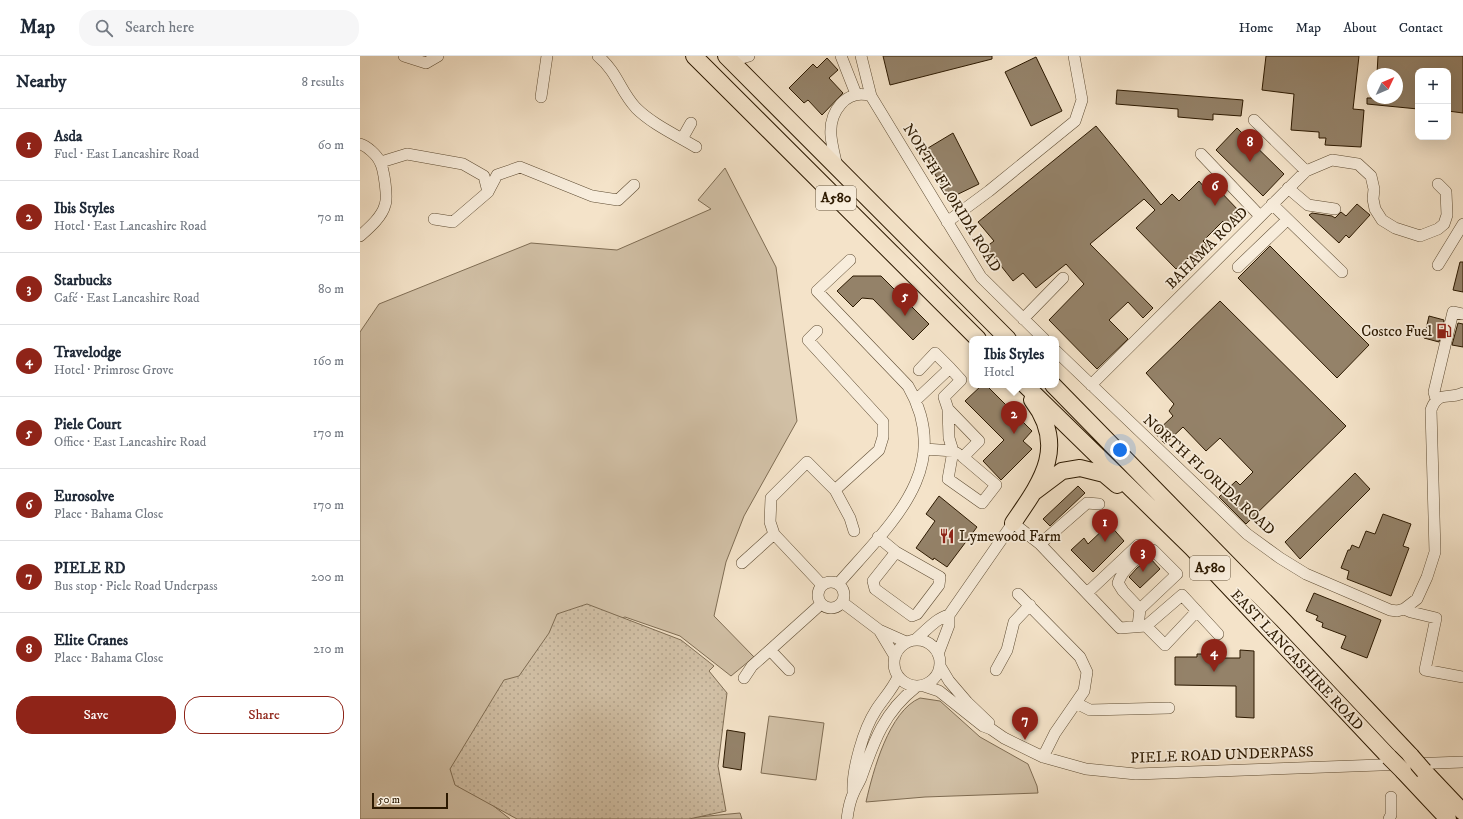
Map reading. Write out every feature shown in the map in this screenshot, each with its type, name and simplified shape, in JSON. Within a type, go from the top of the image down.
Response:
[{"type":"highway","name":"A580","points":[[694,56],[975,336]]},
{"type":"highway","name":"A580","points":[[728,58],[1005,336]]},
{"type":"highway","points":[[1013,523],[1034,492],[1047,464],[1051,446],[1049,430],[1040,411],[1022,388]]},
{"type":"highway","name":"EAST LANCASHIRE ROAD","points":[[1028,388],[1192,548],[1448,819]]},
{"type":"highway","name":"EAST LANCASHIRE ROAD","points":[[1056,388],[1283,620],[1463,812]]},
{"type":"highway","points":[[1034,492],[1062,470],[1080,468],[1104,474],[1192,548]]},
{"type":"street","points":[[404,56],[426,63],[438,56]]},
{"type":"street","points":[[542,97],[547,56]]},
{"type":"street","points":[[598,56],[614,71],[628,98],[636,107],[646,116],[696,147]]},
{"type":"street","points":[[704,56],[765,127]]},
{"type":"street","points":[[728,58],[748,56]]},
{"type":"street","points":[[841,56],[856,94]]},
{"type":"street","name":"NORTH FLORIDA ROAD","points":[[861,56],[871,96],[981,278],[1041,336]]},
{"type":"street","points":[[947,222],[989,191],[1075,121],[1082,100],[1074,56]]},
{"type":"street","points":[[837,167],[831,136],[833,114],[840,104],[847,98],[856,94],[871,96]]},
{"type":"street","points":[[1254,120],[1306,171]]},
{"type":"street","points":[[682,139],[691,123]]},
{"type":"street","points":[[360,144],[366,146],[381,162],[385,181],[386,204],[371,227],[360,236]]},
{"type":"street","points":[[381,162],[407,154],[463,164],[484,176],[488,192]]},
{"type":"street","points":[[1201,154],[1260,216]]},
{"type":"street","name":"BAHAMA ROAD","points":[[1091,385],[1306,171],[1332,160],[1358,164],[1371,176],[1374,189],[1373,199],[1375,209],[1382,220],[1395,228],[1420,236],[1438,229],[1444,224],[1447,215],[1446,192],[1438,184]]},
{"type":"street","points":[[434,219],[453,222],[488,192],[497,175],[520,167],[592,196],[618,200],[634,185]]},
{"type":"street","points":[[1288,188],[1308,205],[1335,209]]},
{"type":"street","points":[[1272,204],[1342,272]]},
{"type":"street","points":[[1238,267],[1287,220]]},
{"type":"street","points":[[1438,265],[1463,224]]},
{"type":"street","points":[[838,584],[909,498],[922,466],[925,448],[922,417],[916,400],[908,386],[817,291],[850,260]]},
{"type":"street","points":[[1023,319],[1063,278]]},
{"type":"street","points":[[1404,609],[1417,598],[1422,591],[1435,552],[1430,416],[1436,399],[1434,392],[1453,312],[1463,314]]},
{"type":"street","points":[[817,332],[808,340],[883,422],[883,437],[879,450],[835,490]]},
{"type":"street","points":[[919,370],[936,353],[961,380],[944,397],[948,409],[948,438],[958,454]]},
{"type":"street","name":"NORTH FLORIDA ROAD","points":[[1059,354],[1247,534],[1280,558],[1318,580],[1383,607],[1397,611],[1404,609],[1436,618],[1425,670],[1463,677]]},
{"type":"street","points":[[916,400],[950,368]]},
{"type":"street","points":[[1436,399],[1463,393]]},
{"type":"street","points":[[925,448],[958,454],[979,441],[948,409]]},
{"type":"street","points":[[822,585],[774,534],[770,522],[771,498],[807,462],[835,490],[850,518],[854,531]]},
{"type":"street","points":[[1040,544],[1087,503],[1099,504]]},
{"type":"street","points":[[938,654],[949,626],[949,615],[1013,523],[1040,544],[1120,628],[1142,626],[1182,595],[1218,634]]},
{"type":"street","points":[[742,563],[774,534]]},
{"type":"street","points":[[878,537],[896,552],[940,577],[939,585],[917,614],[912,616],[875,589],[873,581],[896,552]]},
{"type":"street","points":[[1087,593],[1138,545]]},
{"type":"street","points":[[1140,609],[1177,574],[1153,550],[1146,552],[1136,560],[1121,576],[1118,583],[1123,591],[1140,609],[1142,626],[1165,645],[1197,610]]},
{"type":"street","points":[[832,581],[838,584],[844,594],[842,602],[832,608],[821,604],[817,594],[822,585],[832,581]]},
{"type":"street","points":[[1018,594],[1080,657],[1087,672],[1084,691],[1055,733],[1043,757]]},
{"type":"street","points":[[842,602],[879,630],[910,641],[930,644],[938,654],[940,666],[935,678],[902,698],[884,722],[872,748],[860,781],[853,793]]},
{"type":"street","points":[[744,678],[752,666],[821,604]]},
{"type":"street","points":[[996,670],[1007,650],[1014,622],[1030,605]]},
{"type":"street","points":[[920,686],[908,685],[898,677],[893,666],[894,655],[900,647],[929,628],[940,617],[949,615]]},
{"type":"street","points":[[879,630],[894,655]]},
{"type":"street","points":[[770,650],[789,670]]},
{"type":"street","name":"PIELE ROAD UNDERPASS","points":[[940,666],[949,681],[967,702],[988,721],[991,728]]},
{"type":"street","points":[[847,819],[853,793],[852,778],[871,719],[893,688],[898,677]]},
{"type":"street","name":"PIELE ROAD UNDERPASS","points":[[920,686],[939,691],[983,726],[991,728],[1004,738],[1043,757],[1086,769],[1136,774],[1463,762]]},
{"type":"street","points":[[1076,702],[1090,710],[1169,708]]},
{"type":"street","points":[[1389,819],[1391,797]]},
{"type":"shaded area","points":[[725,168],[776,267],[797,421],[744,516],[726,562],[714,616],[754,657],[731,676],[680,636],[625,617],[585,631],[481,796],[510,819],[360,819],[360,332],[379,304],[531,243],[617,250],[711,209],[698,200]]},
{"type":"shaded area","points":[[587,604],[681,640],[714,666],[709,671],[727,693],[718,766],[726,811],[689,819],[517,819],[455,785],[450,769],[504,680],[519,676],[549,633],[557,614]]},
{"type":"shaded area","points":[[920,698],[940,701],[980,737],[1028,764],[1037,786],[1038,793],[925,797],[866,802],[878,759],[891,728],[899,715],[909,705]]},
{"type":"shaded area","points":[[769,716],[824,723],[816,780],[761,773]]},
{"type":"shaded area","points":[[740,813],[742,819],[677,819]]},
{"type":"building","points":[[883,56],[992,56],[992,59],[890,85]]},
{"type":"building","points":[[1266,56],[1359,56],[1353,109],[1364,110],[1361,147],[1325,145],[1326,138],[1319,138],[1319,132],[1291,130],[1294,94],[1262,90]]},
{"type":"building","points":[[1378,56],[1463,56],[1463,113],[1451,111],[1451,68],[1415,68],[1415,109],[1367,104],[1403,104],[1403,68],[1377,68]]},
{"type":"building","points":[[1036,57],[1062,111],[1031,126],[1005,72]]},
{"type":"building","points":[[827,58],[838,70],[829,78],[843,93],[822,115],[808,100],[804,103],[789,88],[813,64],[817,68]]},
{"type":"building","points":[[1117,90],[1243,100],[1241,116],[1213,114],[1213,120],[1178,117],[1178,109],[1116,104]]},
{"type":"building","points":[[1096,126],[1161,205],[1172,194],[1179,201],[1199,181],[1204,187],[1213,178],[1219,184],[1216,187],[1241,213],[1228,226],[1223,221],[1203,241],[1208,246],[1192,262],[1188,258],[1176,269],[1136,228],[1155,210],[1144,199],[1090,244],[1153,308],[1143,318],[1128,302],[1109,320],[1128,339],[1097,369],[1049,320],[1084,284],[1066,264],[1036,288],[1023,273],[1013,281],[986,247],[994,241],[978,222]]},
{"type":"building","points":[[1237,128],[1284,174],[1263,196],[1216,150]]},
{"type":"building","points":[[953,133],[979,184],[948,199],[923,151]]},
{"type":"building","points":[[1357,204],[1370,215],[1349,238],[1346,235],[1339,243],[1309,215],[1312,213],[1332,216],[1335,218],[1341,212],[1346,216]]},
{"type":"building","points":[[1270,246],[1369,345],[1337,378],[1238,278]]},
{"type":"building","points":[[1460,262],[1463,262],[1463,292],[1453,290]]},
{"type":"building","points":[[853,276],[881,276],[929,324],[913,340],[873,299],[862,298],[853,307],[837,291]]},
{"type":"building","points":[[1220,301],[1346,426],[1246,524],[1219,497],[1236,481],[1240,485],[1253,472],[1220,438],[1206,451],[1183,427],[1165,444],[1155,433],[1173,416],[1169,411],[1174,404],[1146,373]]},
{"type":"building","points":[[1429,316],[1444,320],[1439,342],[1424,338]]},
{"type":"building","points":[[1458,323],[1463,324],[1463,347],[1452,345]]},
{"type":"building","points":[[979,388],[989,388],[1032,431],[1023,441],[1032,449],[1001,480],[983,461],[1004,440],[965,401]]},
{"type":"building","points":[[1355,473],[1370,489],[1300,559],[1285,542]]},
{"type":"building","points":[[1078,486],[1085,493],[1050,526],[1043,519]]},
{"type":"building","name":"Lymewood Farm","points":[[939,496],[977,527],[947,567],[934,558],[933,560],[916,548],[935,521],[926,514]]},
{"type":"building","points":[[1383,514],[1411,524],[1403,546],[1409,548],[1391,596],[1347,579],[1349,571],[1341,568],[1348,550],[1350,550],[1352,545],[1359,548],[1366,531],[1375,534]]},
{"type":"building","points":[[1109,524],[1124,541],[1093,572],[1071,550],[1084,538],[1088,544]]},
{"type":"building","points":[[1150,558],[1160,569],[1140,588],[1129,577],[1137,568]]},
{"type":"building","points":[[1314,593],[1381,620],[1367,658],[1341,648],[1346,636],[1322,627],[1323,623],[1316,620],[1318,616],[1306,611]]},
{"type":"building","points":[[1240,650],[1254,651],[1254,718],[1236,717],[1236,686],[1175,685],[1175,657],[1197,657],[1197,654],[1212,654],[1212,658],[1240,658]]},
{"type":"building","points":[[727,730],[745,733],[741,770],[723,767]]},
{"type":"place","name":"Elite Cranes","points":[[1250,162]]},
{"type":"place","name":"Eurosolve","points":[[1215,206]]},
{"type":"place","name":"Piele Court","points":[[905,316]]},
{"type":"place","name":"Costco Fuel","points":[[1444,331]]},
{"type":"place","name":"Ibis Styles","points":[[1014,434]]},
{"type":"place","name":"Lymewood Farm","points":[[947,536]]},
{"type":"place","name":"Asda","points":[[1105,542]]},
{"type":"place","name":"Starbucks","points":[[1143,572]]},
{"type":"place","name":"Travelodge","points":[[1214,672]]},
{"type":"place","name":"PIELE RD","points":[[1025,740]]}]
